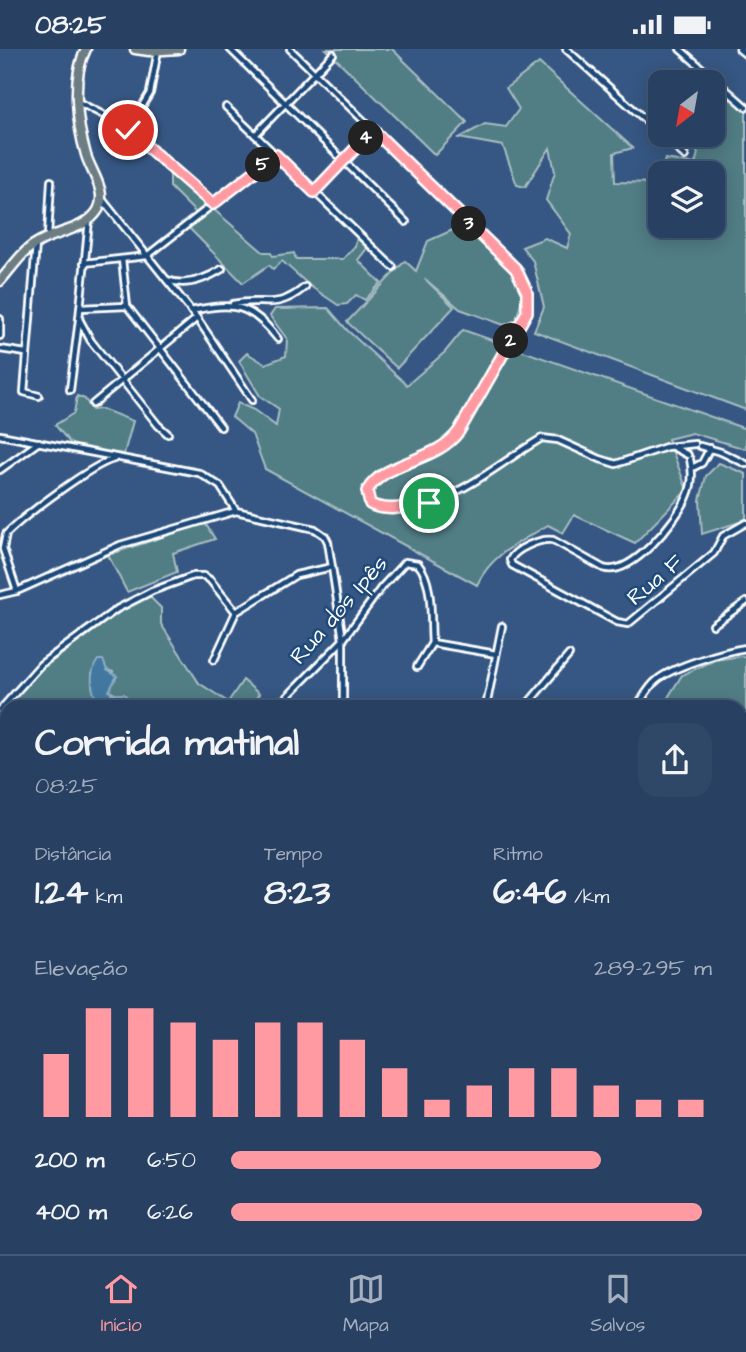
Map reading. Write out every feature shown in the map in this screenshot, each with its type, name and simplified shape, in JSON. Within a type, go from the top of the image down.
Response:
[{"type":"main road","points":[[0,281],[36,243],[90,220],[99,209],[102,199],[86,154],[79,120],[80,69],[86,49]]},
{"type":"main road","points":[[135,49],[179,49]]},
{"type":"street","points":[[230,49],[407,222]]},
{"type":"street","points":[[290,49],[512,265],[524,284],[528,304],[523,321],[455,437],[429,455],[378,477],[367,491],[370,504],[389,509],[429,503],[452,495],[470,486],[542,437],[558,440],[616,464],[666,447],[697,445],[746,464]]},
{"type":"street","points":[[566,49],[648,122]]},
{"type":"street","points":[[680,49],[746,107]]},
{"type":"street","points":[[740,49],[746,54]]},
{"type":"street","points":[[128,130],[150,93],[158,50]]},
{"type":"street","points":[[255,135],[333,54]]},
{"type":"street","points":[[78,101],[128,130],[213,204]]},
{"type":"street","points":[[226,107],[393,267]]},
{"type":"street","points":[[314,192],[373,130]]},
{"type":"street","points":[[675,147],[685,156]]},
{"type":"street","points":[[85,263],[147,256],[276,155]]},
{"type":"street","points":[[48,237],[51,181]]},
{"type":"street","points":[[102,199],[197,318],[252,400]]},
{"type":"street","points":[[70,390],[90,220]]},
{"type":"street","points":[[36,243],[24,392],[39,396]]},
{"type":"street","points":[[122,259],[127,306],[221,427]]},
{"type":"street","points":[[166,279],[186,283],[222,269]]},
{"type":"street","points":[[191,311],[246,301],[265,304],[279,302],[295,296],[305,287]]},
{"type":"street","points":[[229,305],[251,313],[278,339]]},
{"type":"street","points":[[80,308],[127,306]]},
{"type":"street","points":[[93,404],[197,318]]},
{"type":"street","points":[[0,319],[0,336]]},
{"type":"street","points":[[79,319],[91,341],[168,434]]},
{"type":"street","points":[[0,349],[26,353]]},
{"type":"street","points":[[0,435],[205,475],[224,489],[236,511]]},
{"type":"street","points":[[0,470],[40,442]]},
{"type":"street","points":[[673,447],[689,457],[692,468],[702,463],[710,448]]},
{"type":"street","points":[[17,591],[4,549],[6,534],[82,475],[102,463],[118,458]]},
{"type":"street","name":"Rua F","points":[[692,468],[691,485],[681,509],[652,545],[615,570],[603,568],[553,540],[546,539],[514,553],[510,560],[520,570],[617,622],[628,624],[714,553],[723,535],[746,523]]},
{"type":"street","points":[[0,595],[17,591],[120,545],[236,511],[320,531],[328,542],[343,640],[343,700]]},
{"type":"street","name":"Rua dos Ipês","points":[[283,700],[343,640],[400,565],[409,561],[421,566],[425,579],[432,643]]},
{"type":"street","points":[[214,660],[236,612],[296,575],[332,567]]},
{"type":"street","points":[[9,700],[41,664],[117,609],[152,591],[193,576],[204,576],[236,612]]},
{"type":"street","points":[[713,625],[746,602]]},
{"type":"street","points":[[487,700],[502,626]]},
{"type":"street","points":[[417,667],[432,643],[496,654]]},
{"type":"street","points":[[642,700],[663,675],[722,652],[746,647]]},
{"type":"street","points":[[531,700],[569,655]]},
{"type":"green space","points":[[326,49],[392,49],[467,122],[435,155]]},
{"type":"green space","points":[[539,63],[633,148],[614,153],[615,182],[648,183],[648,238],[725,238],[725,161],[696,161],[698,153],[693,147],[725,147],[725,104],[732,98],[746,111],[746,410],[534,331],[544,307],[533,261],[522,247],[545,238],[567,248],[571,234],[546,200],[555,172],[550,148],[525,187],[517,185],[503,146],[459,138],[485,124],[506,127],[519,109],[506,88]]},
{"type":"green space","points":[[170,168],[210,204],[197,214],[170,187]]},
{"type":"green space","points":[[212,208],[263,252],[270,252],[273,256],[294,253],[296,259],[343,259],[355,246],[357,237],[368,247],[358,260],[381,283],[365,300],[356,295],[347,304],[338,305],[310,286],[282,261],[273,269],[269,265],[243,283],[189,228]]},
{"type":"green space","points":[[464,225],[504,264],[524,292],[516,320],[504,325],[460,309],[425,279],[454,307],[397,368],[347,322],[405,261],[416,271],[428,241]]},
{"type":"green space","points":[[328,308],[347,330],[407,385],[445,352],[463,330],[746,429],[746,449],[692,433],[668,439],[687,490],[635,543],[574,515],[563,533],[548,525],[507,550],[490,565],[477,585],[265,469],[252,434],[232,417],[238,403],[254,410],[276,426],[279,409],[260,396],[239,361],[247,353],[265,364],[286,356],[287,339],[270,316],[275,309]]},
{"type":"green space","points":[[77,396],[85,399],[92,410],[102,409],[133,421],[124,454],[71,444],[55,425],[74,413]]},
{"type":"green space","points":[[719,463],[746,474],[746,520],[702,534],[700,500],[706,476]]},
{"type":"green space","points":[[205,523],[215,539],[173,553],[177,572],[127,592],[108,555]]},
{"type":"green space","points":[[148,595],[161,608],[161,624],[199,683],[225,700],[119,700],[119,696],[109,691],[113,672],[107,670],[92,674],[92,686],[97,700],[11,700],[39,671],[132,603]]},
{"type":"green space","points":[[746,657],[746,700],[666,700],[682,675],[715,660]]},
{"type":"green space","points":[[243,680],[259,694],[255,700],[229,700]]},
{"type":"water","points":[[98,660],[103,660],[107,670],[117,676],[109,691],[112,694],[124,694],[127,697],[126,700],[97,700],[92,682]]},
{"type":"route","points":[[128,130],[213,204],[276,155],[314,192],[373,130],[516,269],[527,292],[527,312],[455,437],[429,455],[378,477],[367,491],[370,504],[376,507],[389,509],[429,503]]}]
